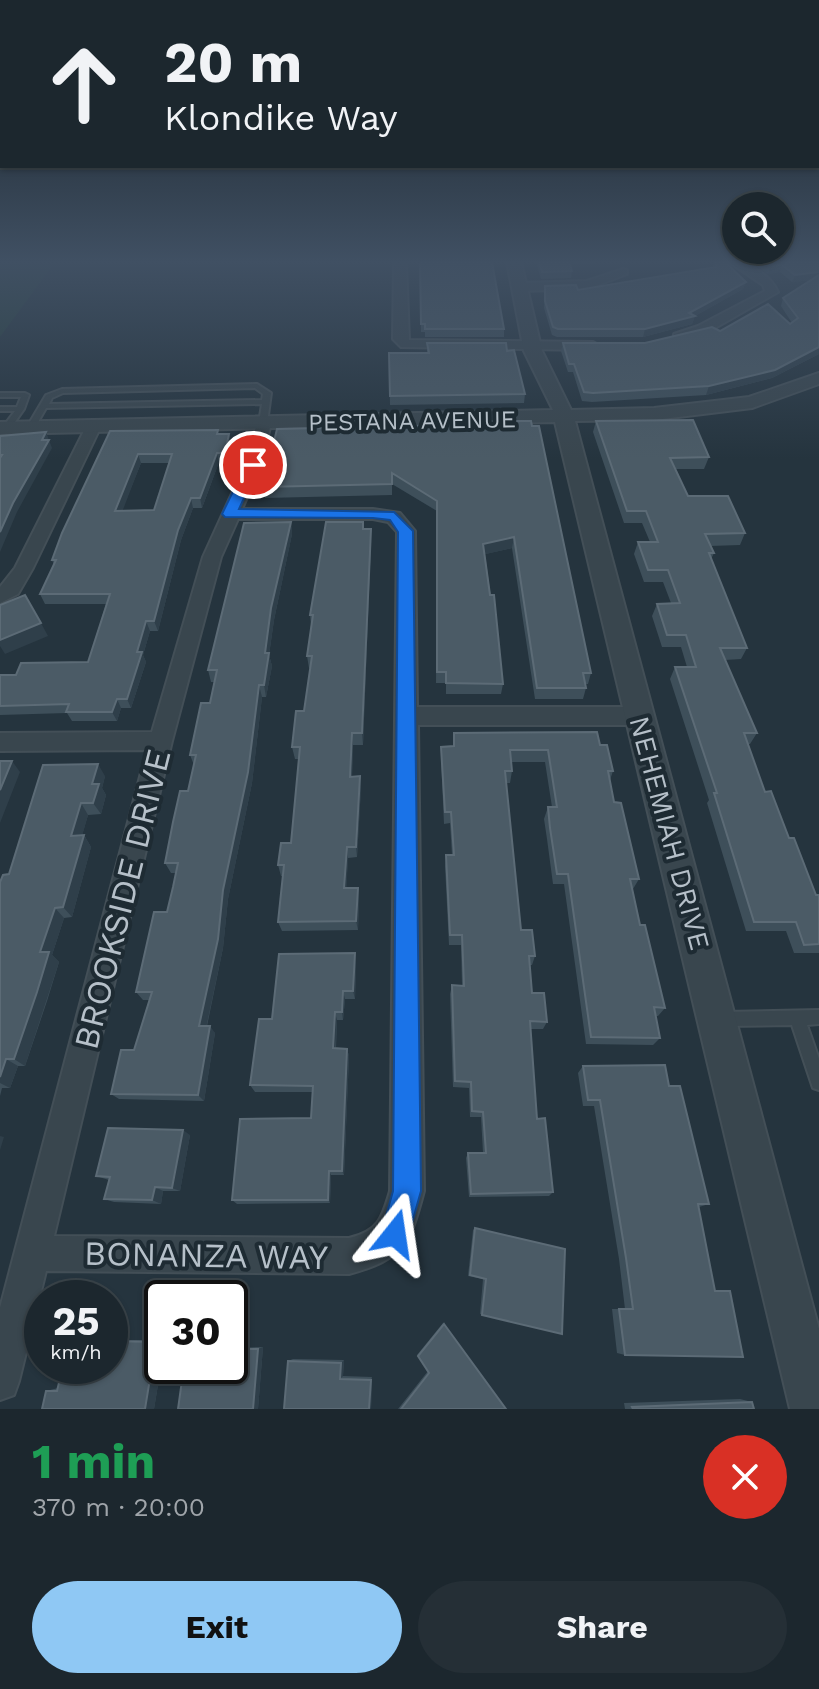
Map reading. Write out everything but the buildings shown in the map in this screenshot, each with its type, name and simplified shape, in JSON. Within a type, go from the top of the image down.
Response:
[{"type":"street","points":[[400,328],[400,339],[406,344],[611,346]]},
{"type":"street","name":"NEHEMIAH DRIVE","points":[[529,328],[533,346],[564,418],[638,716],[719,1019],[815,1409]]},
{"type":"street","points":[[659,341],[705,328]]},
{"type":"street","name":"PESTANA AVENUE","points":[[2,421],[31,427],[93,426],[264,413],[564,418],[702,411],[783,394],[819,378]]},
{"type":"street","name":"BROOKSIDE DRIVE","points":[[0,1381],[161,741],[212,557],[253,465],[264,413]]},
{"type":"street","points":[[0,596],[11,589],[93,426]]},
{"type":"street","name":"BONANZA WAY","points":[[33,1253],[349,1256],[381,1248],[395,1234],[407,1191],[406,531],[394,517],[230,514]]},
{"type":"street","points":[[407,716],[638,716]]},
{"type":"street","points":[[0,742],[161,741]]},
{"type":"lane","points":[[31,427],[43,406],[55,393],[72,389],[257,386],[265,390],[264,413],[43,406]]},
{"type":"lane","points":[[0,395],[25,395],[20,409],[2,421]]},
{"type":"lane","points":[[2,421],[20,409]]},
{"type":"lane","points":[[797,1017],[819,1082]]},
{"type":"lane","points":[[719,1019],[819,1017]]},
{"type":"route","points":[[253,465],[230,514],[373,514],[394,517],[406,531],[407,1191],[395,1234]]}]
